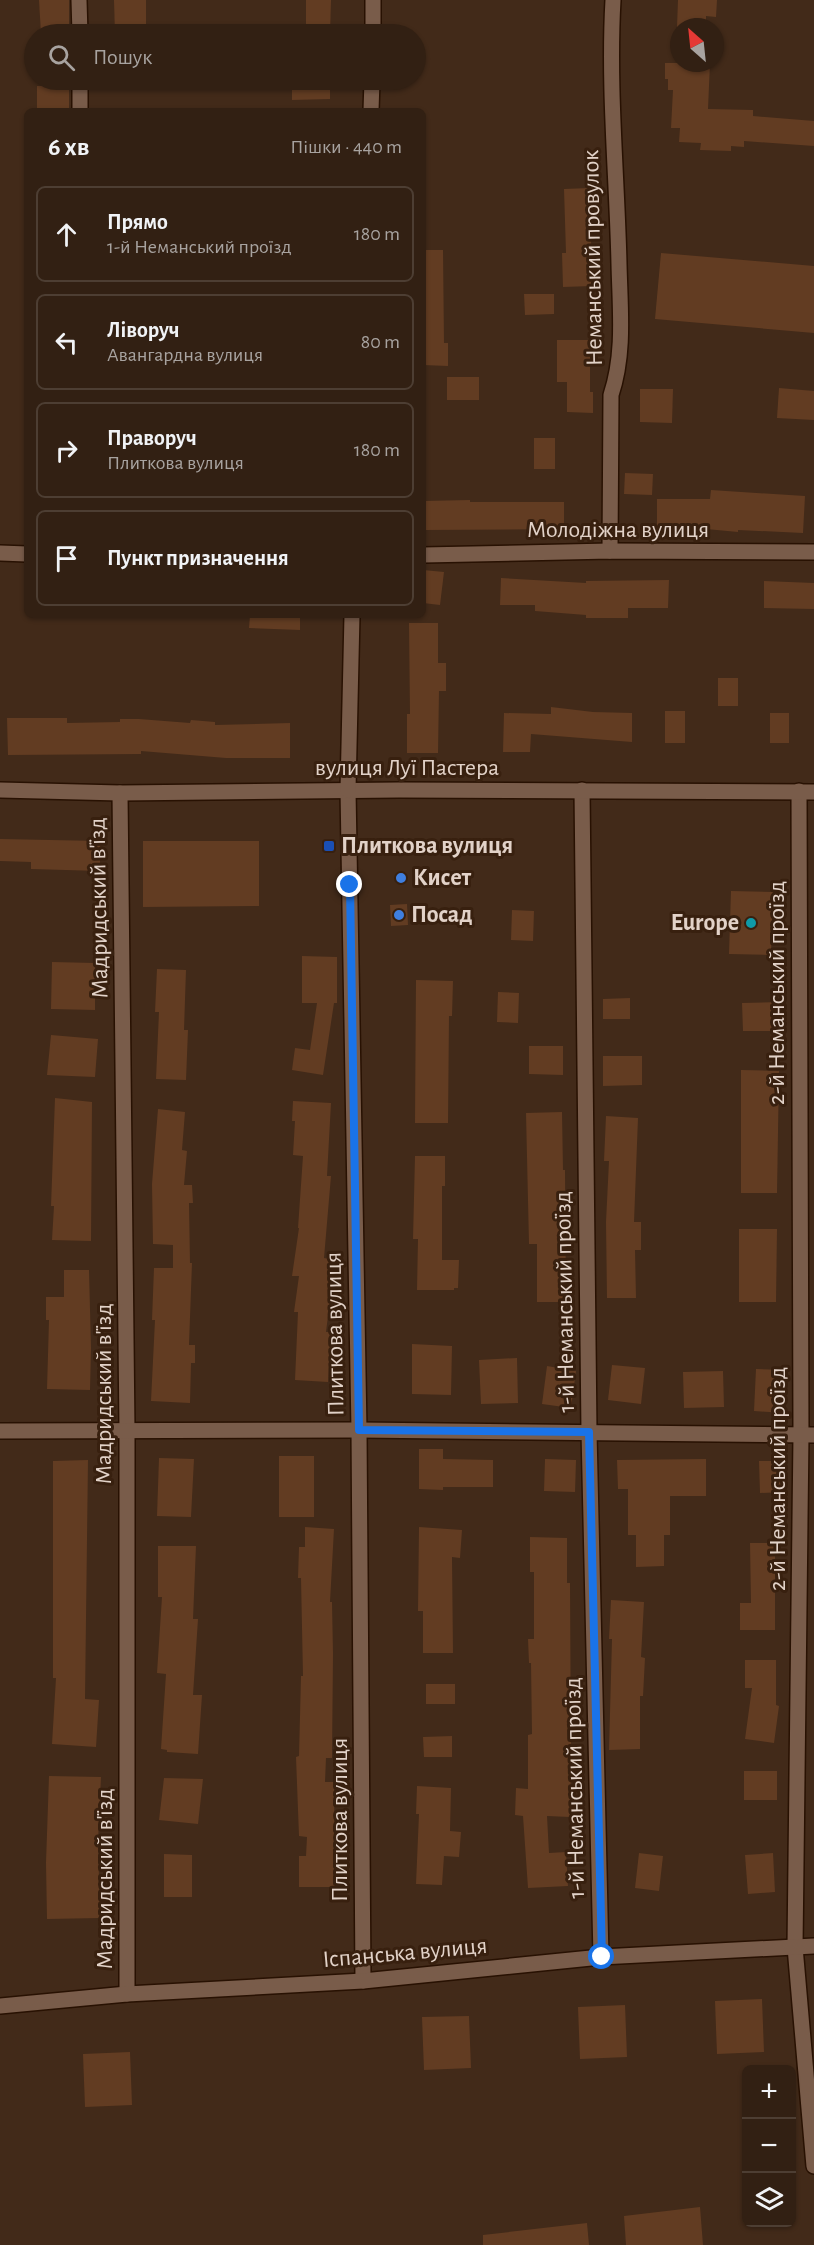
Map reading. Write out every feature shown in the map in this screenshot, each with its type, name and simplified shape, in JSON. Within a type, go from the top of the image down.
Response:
[{"type":"street","points":[[79,0],[80,24]]},
{"type":"street","points":[[373,0],[373,24]]},
{"type":"street","name":"Неманський провулок","points":[[610,551],[610,395],[618,374],[620,352],[610,54],[613,0]]},
{"type":"street","points":[[80,90],[80,108]]},
{"type":"street","points":[[371,108],[372,90]]},
{"type":"street","name":"Молодіжна вулиця","points":[[426,555],[610,551],[814,552]]},
{"type":"street","points":[[0,553],[24,554]]},
{"type":"street","name":"Плиткова вулиця","points":[[352,618],[348,790],[359,1430],[363,1981]]},
{"type":"street","name":"вулиця Луї Пастера","points":[[0,790],[120,793],[348,790],[806,791]]},
{"type":"street","name":"1-й Неманський проїзд","points":[[582,790],[589,1432],[602,1957]]},
{"type":"street","name":"2-й Неманський проїзд","points":[[806,791],[808,1436],[795,1947],[814,2166]]},
{"type":"street","name":"Мадридський в'їзд","points":[[120,793],[128,1430],[127,1994]]},
{"type":"street","points":[[0,1431],[359,1430],[808,1436]]},
{"type":"street","name":"Іспанська вулиця","points":[[0,2006],[127,1994],[363,1981],[602,1957],[814,1946]]},
{"type":"building","points":[[39,0],[69,0],[69,24],[40,24]]},
{"type":"building","points":[[114,0],[146,0],[146,24],[115,24]]},
{"type":"building","points":[[306,0],[331,0],[330,24],[306,24]]},
{"type":"building","points":[[678,0],[717,0],[716,17],[677,18]]},
{"type":"building","points":[[665,63],[670,63],[670,72],[710,72],[708,109],[753,110],[753,116],[814,121],[814,146],[744,141],[744,147],[731,146],[731,151],[700,150],[701,143],[679,142],[680,128],[671,128],[673,90],[668,90],[668,79],[665,79]]},
{"type":"building","points":[[37,90],[69,90],[69,108],[37,108]]},
{"type":"building","points":[[292,90],[330,90],[330,99],[292,100]]},
{"type":"building","points":[[590,188],[592,286],[563,287],[562,253],[566,253],[564,189]]},
{"type":"building","points":[[426,250],[443,250],[444,343],[448,343],[448,366],[426,365]]},
{"type":"building","points":[[661,253],[814,266],[814,333],[655,319]]},
{"type":"building","points":[[524,294],[554,294],[554,314],[525,315]]},
{"type":"building","points":[[557,340],[590,340],[590,392],[593,392],[593,413],[567,412],[567,382],[557,382]]},
{"type":"building","points":[[447,377],[479,377],[479,400],[447,400]]},
{"type":"building","points":[[779,388],[814,391],[814,420],[777,418]]},
{"type":"building","points":[[640,389],[673,389],[672,423],[640,422]]},
{"type":"building","points":[[534,438],[555,438],[555,469],[534,469]]},
{"type":"building","points":[[625,473],[653,474],[652,495],[624,494]]},
{"type":"building","points":[[711,490],[805,496],[803,533],[738,530],[738,532],[685,527],[685,534],[657,534],[657,499],[710,499]]},
{"type":"building","points":[[426,501],[564,502],[564,529],[426,530]]},
{"type":"building","points":[[426,570],[444,572],[440,605],[426,603]]},
{"type":"building","points":[[501,578],[586,583],[586,581],[669,580],[668,608],[628,608],[628,618],[586,618],[586,615],[535,611],[535,605],[500,605]]},
{"type":"building","points":[[764,581],[814,583],[814,609],[764,608]]},
{"type":"building","points":[[250,618],[300,618],[300,630],[249,628]]},
{"type":"building","points":[[409,623],[438,623],[438,663],[446,663],[446,691],[439,691],[438,753],[407,753],[407,714],[410,714]]},
{"type":"building","points":[[718,678],[738,678],[738,706],[718,706]]},
{"type":"building","points":[[551,707],[593,712],[632,713],[632,742],[531,734],[530,752],[503,752],[504,713],[551,714]]},
{"type":"building","points":[[665,711],[685,711],[685,743],[665,743]]},
{"type":"building","points":[[770,713],[789,713],[789,743],[770,743]]},
{"type":"building","points":[[7,718],[67,718],[67,723],[120,722],[120,719],[139,719],[190,723],[191,720],[215,722],[215,725],[290,723],[290,758],[226,758],[141,751],[141,754],[8,755]]},
{"type":"building","points":[[0,839],[100,841],[100,871],[31,869],[31,862],[0,861]]},
{"type":"building","points":[[143,841],[259,841],[259,906],[143,907]]},
{"type":"building","name":"Europe","points":[[731,891],[773,892],[771,955],[729,954]]},
{"type":"building","name":"Посад","points":[[407,904],[408,925],[391,926],[390,905]]},
{"type":"building","points":[[512,910],[534,911],[533,941],[511,940]]},
{"type":"building","points":[[302,956],[337,957],[337,1003],[334,1003],[323,1075],[292,1070],[295,1048],[310,1050],[317,1003],[302,1003]]},
{"type":"building","points":[[52,962],[95,963],[95,1010],[51,1009]]},
{"type":"building","points":[[157,969],[186,970],[184,1030],[188,1030],[186,1080],[156,1079],[159,1012],[155,1012]]},
{"type":"building","points":[[416,980],[453,981],[452,1016],[449,1016],[448,1123],[415,1123]]},
{"type":"building","points":[[498,992],[519,993],[518,1023],[497,1022]]},
{"type":"building","points":[[630,998],[630,1019],[603,1019],[603,999]]},
{"type":"building","points":[[782,1002],[782,1031],[743,1031],[742,1003]]},
{"type":"building","points":[[51,1035],[98,1039],[95,1077],[47,1075]]},
{"type":"building","points":[[529,1046],[563,1046],[563,1075],[529,1074]]},
{"type":"building","points":[[603,1056],[642,1056],[642,1085],[603,1086]]},
{"type":"building","points":[[741,1070],[779,1071],[777,1193],[741,1193]]},
{"type":"building","points":[[55,1098],[92,1102],[91,1241],[52,1240]]},
{"type":"building","points":[[293,1101],[331,1103],[327,1176],[331,1176],[324,1258],[335,1260],[326,1332],[331,1332],[328,1382],[295,1380],[298,1312],[294,1312],[299,1276],[292,1276],[299,1228],[303,1156],[293,1155],[295,1121],[292,1121]]},
{"type":"building","points":[[158,1109],[185,1112],[182,1150],[187,1151],[184,1185],[192,1185],[193,1203],[189,1203],[190,1263],[192,1263],[189,1345],[195,1345],[195,1363],[191,1363],[190,1403],[151,1401],[155,1320],[152,1320],[154,1268],[173,1268],[173,1245],[153,1244],[152,1184]]},
{"type":"building","points":[[562,1112],[566,1302],[537,1302],[537,1244],[529,1244],[526,1113]]},
{"type":"building","points":[[606,1116],[638,1118],[634,1222],[641,1222],[641,1250],[635,1250],[636,1298],[607,1298],[606,1222],[609,1161],[604,1161]]},
{"type":"building","points":[[415,1156],[445,1156],[445,1186],[442,1186],[442,1260],[459,1260],[458,1288],[454,1290],[417,1290],[418,1239],[413,1239]]},
{"type":"building","points":[[739,1229],[777,1229],[776,1302],[739,1302]]},
{"type":"building","points":[[64,1270],[89,1270],[90,1390],[47,1389],[49,1320],[46,1320],[46,1297],[64,1297]]},
{"type":"building","points":[[412,1344],[452,1346],[451,1395],[412,1394]]},
{"type":"building","points":[[517,1358],[518,1403],[481,1404],[479,1360]]},
{"type":"building","points":[[612,1365],[645,1368],[641,1404],[608,1400]]},
{"type":"building","points":[[547,1366],[576,1371],[571,1408],[542,1404]]},
{"type":"building","points":[[756,1369],[785,1370],[783,1413],[754,1411]]},
{"type":"building","points":[[723,1371],[724,1407],[684,1408],[683,1372]]},
{"type":"building","points":[[419,1449],[443,1449],[443,1459],[493,1460],[493,1487],[419,1489]]},
{"type":"building","points":[[279,1456],[314,1456],[314,1517],[279,1517]]},
{"type":"building","points":[[159,1458],[194,1459],[191,1517],[157,1516]]},
{"type":"building","points":[[545,1459],[576,1460],[575,1492],[544,1491]]},
{"type":"building","points":[[706,1459],[706,1496],[670,1496],[670,1535],[664,1535],[664,1566],[636,1567],[636,1535],[628,1535],[628,1489],[618,1489],[617,1460]]},
{"type":"building","points":[[88,1460],[85,1699],[99,1700],[96,1747],[52,1744],[56,1678],[53,1678],[53,1461]]},
{"type":"building","points":[[759,1461],[785,1461],[785,1492],[760,1493]]},
{"type":"building","points":[[305,1527],[334,1529],[330,1602],[332,1602],[333,1654],[332,1758],[326,1758],[325,1782],[334,1782],[335,1887],[299,1887],[299,1856],[306,1856],[307,1837],[299,1836],[296,1757],[299,1756],[301,1676],[303,1676],[301,1578],[298,1578],[299,1547],[305,1547]]},
{"type":"building","points":[[419,1527],[462,1530],[460,1558],[452,1557],[453,1653],[423,1653],[423,1611],[418,1611]]},
{"type":"building","points":[[530,1537],[567,1538],[567,1583],[570,1583],[570,1817],[547,1816],[549,1853],[566,1852],[568,1886],[528,1888],[523,1816],[515,1815],[516,1788],[528,1789],[528,1735],[532,1734],[531,1663],[529,1663],[528,1639],[534,1639],[534,1572],[530,1572]]},
{"type":"building","points":[[750,1543],[775,1543],[775,1630],[740,1630],[740,1603],[751,1603]]},
{"type":"building","points":[[158,1546],[196,1546],[193,1619],[198,1619],[193,1695],[202,1695],[198,1754],[167,1752],[161,1749],[166,1674],[157,1673],[162,1597],[158,1597]]},
{"type":"building","points":[[611,1600],[644,1602],[641,1657],[645,1658],[643,1696],[640,1696],[640,1749],[609,1750]]},
{"type":"building","points":[[745,1660],[776,1660],[776,1705],[779,1706],[774,1743],[745,1739],[752,1688],[745,1688]]},
{"type":"building","points":[[426,1684],[455,1684],[455,1704],[426,1704]]},
{"type":"building","points":[[452,1736],[452,1757],[424,1757],[423,1737]]},
{"type":"building","points":[[744,1771],[777,1771],[777,1800],[744,1800]]},
{"type":"building","points":[[49,1776],[101,1777],[98,1841],[100,1918],[47,1919]]},
{"type":"building","points":[[164,1778],[203,1779],[198,1824],[159,1820]]},
{"type":"building","points":[[417,1786],[451,1788],[450,1831],[461,1832],[459,1857],[444,1856],[442,1885],[416,1884],[419,1814],[416,1814]]},
{"type":"building","points":[[639,1853],[663,1856],[659,1891],[635,1888]]},
{"type":"building","points":[[773,1853],[775,1892],[748,1894],[745,1855]]},
{"type":"building","points":[[164,1854],[192,1855],[192,1897],[164,1897]]},
{"type":"building","points":[[762,1999],[764,2052],[717,2054],[715,2001]]},
{"type":"building","points":[[625,2005],[627,2057],[580,2059],[578,2007]]},
{"type":"building","points":[[469,2016],[471,2068],[424,2070],[422,2017]]},
{"type":"building","points":[[130,2052],[132,2105],[85,2107],[83,2054]]},
{"type":"building","points":[[700,2207],[703,2245],[626,2245],[624,2216]]},
{"type":"building","points":[[587,2223],[589,2245],[483,2245],[483,2235]]},
{"type":"place","name":"Плиткова вулиця","points":[[329,846]]},
{"type":"place","name":"Кисет","points":[[401,878]]},
{"type":"place","name":"Посад","points":[[399,915]]},
{"type":"place","name":"Europe","points":[[751,923]]},
{"type":"route","points":[[350,885],[359,1430],[589,1432],[602,1957]]}]
